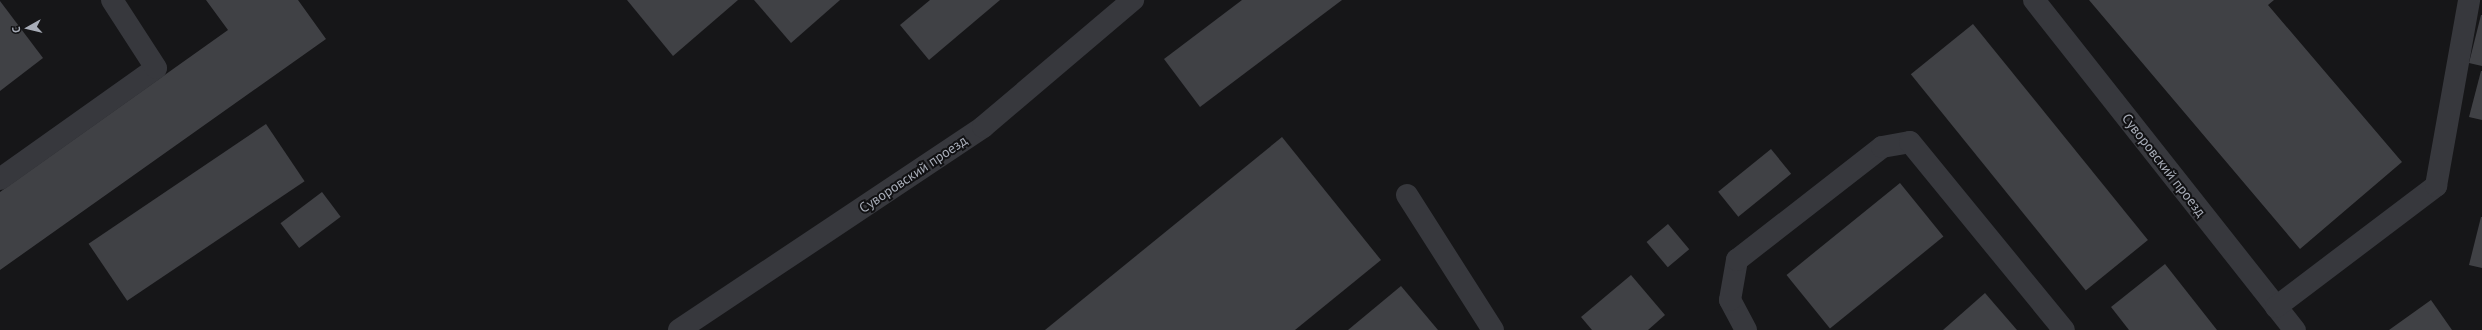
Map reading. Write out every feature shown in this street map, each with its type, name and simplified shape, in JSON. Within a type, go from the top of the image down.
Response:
[{"type":"street","points":[[0,179],[156,68],[112,0]]},
{"type":"street","name":"Суворовский проезд","points":[[680,330],[982,127],[1133,0]]},
{"type":"street","name":"Суворовский проезд","points":[[2034,0],[2295,330]]},
{"type":"street","points":[[2276,307],[2436,186],[2469,0]]},
{"type":"street","points":[[1746,330],[1730,300],[1737,260],[1882,147],[1910,142],[2064,330]]},
{"type":"street","points":[[1407,195],[1493,330]]},
{"type":"building","points":[[206,0],[298,0],[326,39],[0,270],[0,192],[228,30]]},
{"type":"building","points":[[627,0],[738,0],[673,56]]},
{"type":"building","points":[[754,0],[840,0],[791,43]]},
{"type":"building","points":[[930,0],[1000,0],[929,60],[900,25]]},
{"type":"building","points":[[1242,0],[1342,0],[1200,107],[1164,59]]},
{"type":"building","points":[[2089,0],[2274,0],[2268,5],[2402,162],[2300,249]]},
{"type":"building","points":[[0,1],[43,58],[0,91]]},
{"type":"building","points":[[2482,15],[2482,66],[2469,63]]},
{"type":"building","points":[[1973,24],[2148,240],[2086,290],[1911,74]]},
{"type":"building","points":[[2482,71],[2482,120],[2469,117]]},
{"type":"building","points":[[266,124],[305,181],[127,301],[89,244]]},
{"type":"building","points":[[1282,137],[1381,260],[1295,330],[1045,330]]},
{"type":"building","points":[[1771,149],[1791,174],[1738,217],[1718,192]]},
{"type":"building","points":[[1900,183],[1943,237],[1830,329],[1787,275]]},
{"type":"building","points":[[322,192],[341,217],[299,248],[280,223]]},
{"type":"building","points":[[2482,217],[2482,268],[2469,265]]},
{"type":"building","points":[[1668,224],[1689,249],[1668,267],[1647,242]]},
{"type":"building","points":[[2165,264],[2217,330],[2129,330],[2111,307]]},
{"type":"building","points":[[1631,275],[1665,315],[1648,330],[1592,330],[1581,317]]},
{"type":"building","points":[[1401,286],[1438,330],[1348,330]]},
{"type":"building","points":[[1985,293],[2017,330],[1943,330]]},
{"type":"building","points":[[2431,300],[2452,330],[2389,330]]}]
